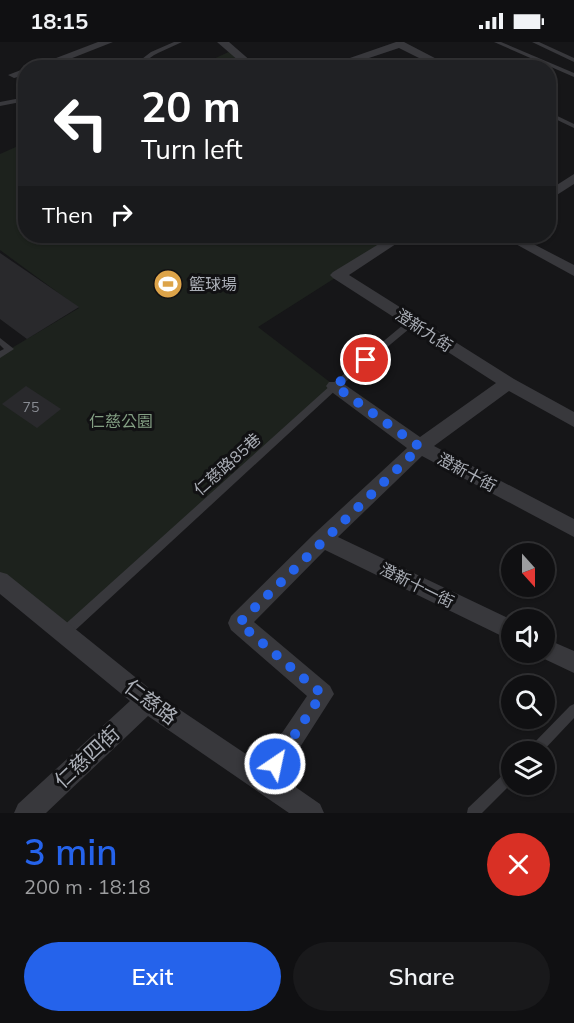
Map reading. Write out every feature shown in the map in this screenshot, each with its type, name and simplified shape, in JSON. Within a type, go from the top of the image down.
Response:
[{"type":"street","points":[[57,60],[108,42]]},
{"type":"street","points":[[222,42],[244,60]]},
{"type":"street","points":[[349,60],[397,43],[433,60]]},
{"type":"street","points":[[556,191],[574,178]]},
{"type":"street","name":"澄新九街","points":[[390,243],[338,275],[508,383],[574,420]]},
{"type":"street","points":[[521,243],[574,271]]},
{"type":"street","points":[[263,782],[322,694],[239,623],[322,539],[420,447],[508,383]]},
{"type":"street","name":"澄新十街","points":[[335,386],[420,447],[574,529]]},
{"type":"street","name":"澄新十一街","points":[[322,539],[501,626]]},
{"type":"street","name":"仁慈路","points":[[0,581],[147,701],[311,813]]},
{"type":"street","points":[[555,653],[574,662]]},
{"type":"street","name":"仁慈四街","points":[[27,813],[147,701]]},
{"type":"lane","points":[[144,60],[153,53],[179,42]]},
{"type":"lane","points":[[497,42],[539,60]]},
{"type":"lane","points":[[536,42],[574,60]]},
{"type":"lane","points":[[556,67],[574,75]]},
{"type":"lane","points":[[0,104],[18,101]]},
{"type":"lane","points":[[556,117],[574,126]]},
{"type":"lane","name":"仁慈路85巷","points":[[65,632],[335,386],[412,322]]},
{"type":"lane","points":[[0,341],[10,349],[0,355]]},
{"type":"lane","points":[[544,741],[574,710]]},
{"type":"lane","points":[[473,813],[501,785]]},
{"type":"green space","points":[[233,50],[245,60],[211,60]]},
{"type":"green space","name":"仁慈公園","points":[[18,146],[18,243],[390,243],[258,327],[335,386],[65,632],[0,581],[0,355],[79,308],[0,250],[0,154]]},
{"type":"building","points":[[0,253],[79,307],[27,339],[0,319]]},
{"type":"building","points":[[26,386],[61,409],[37,428],[2,404]]},
{"type":"place","name":"籃球場","points":[[168,284]]},
{"type":"route","points":[[275,764],[322,694],[239,623],[322,539],[420,447],[335,386],[366,360]]}]
